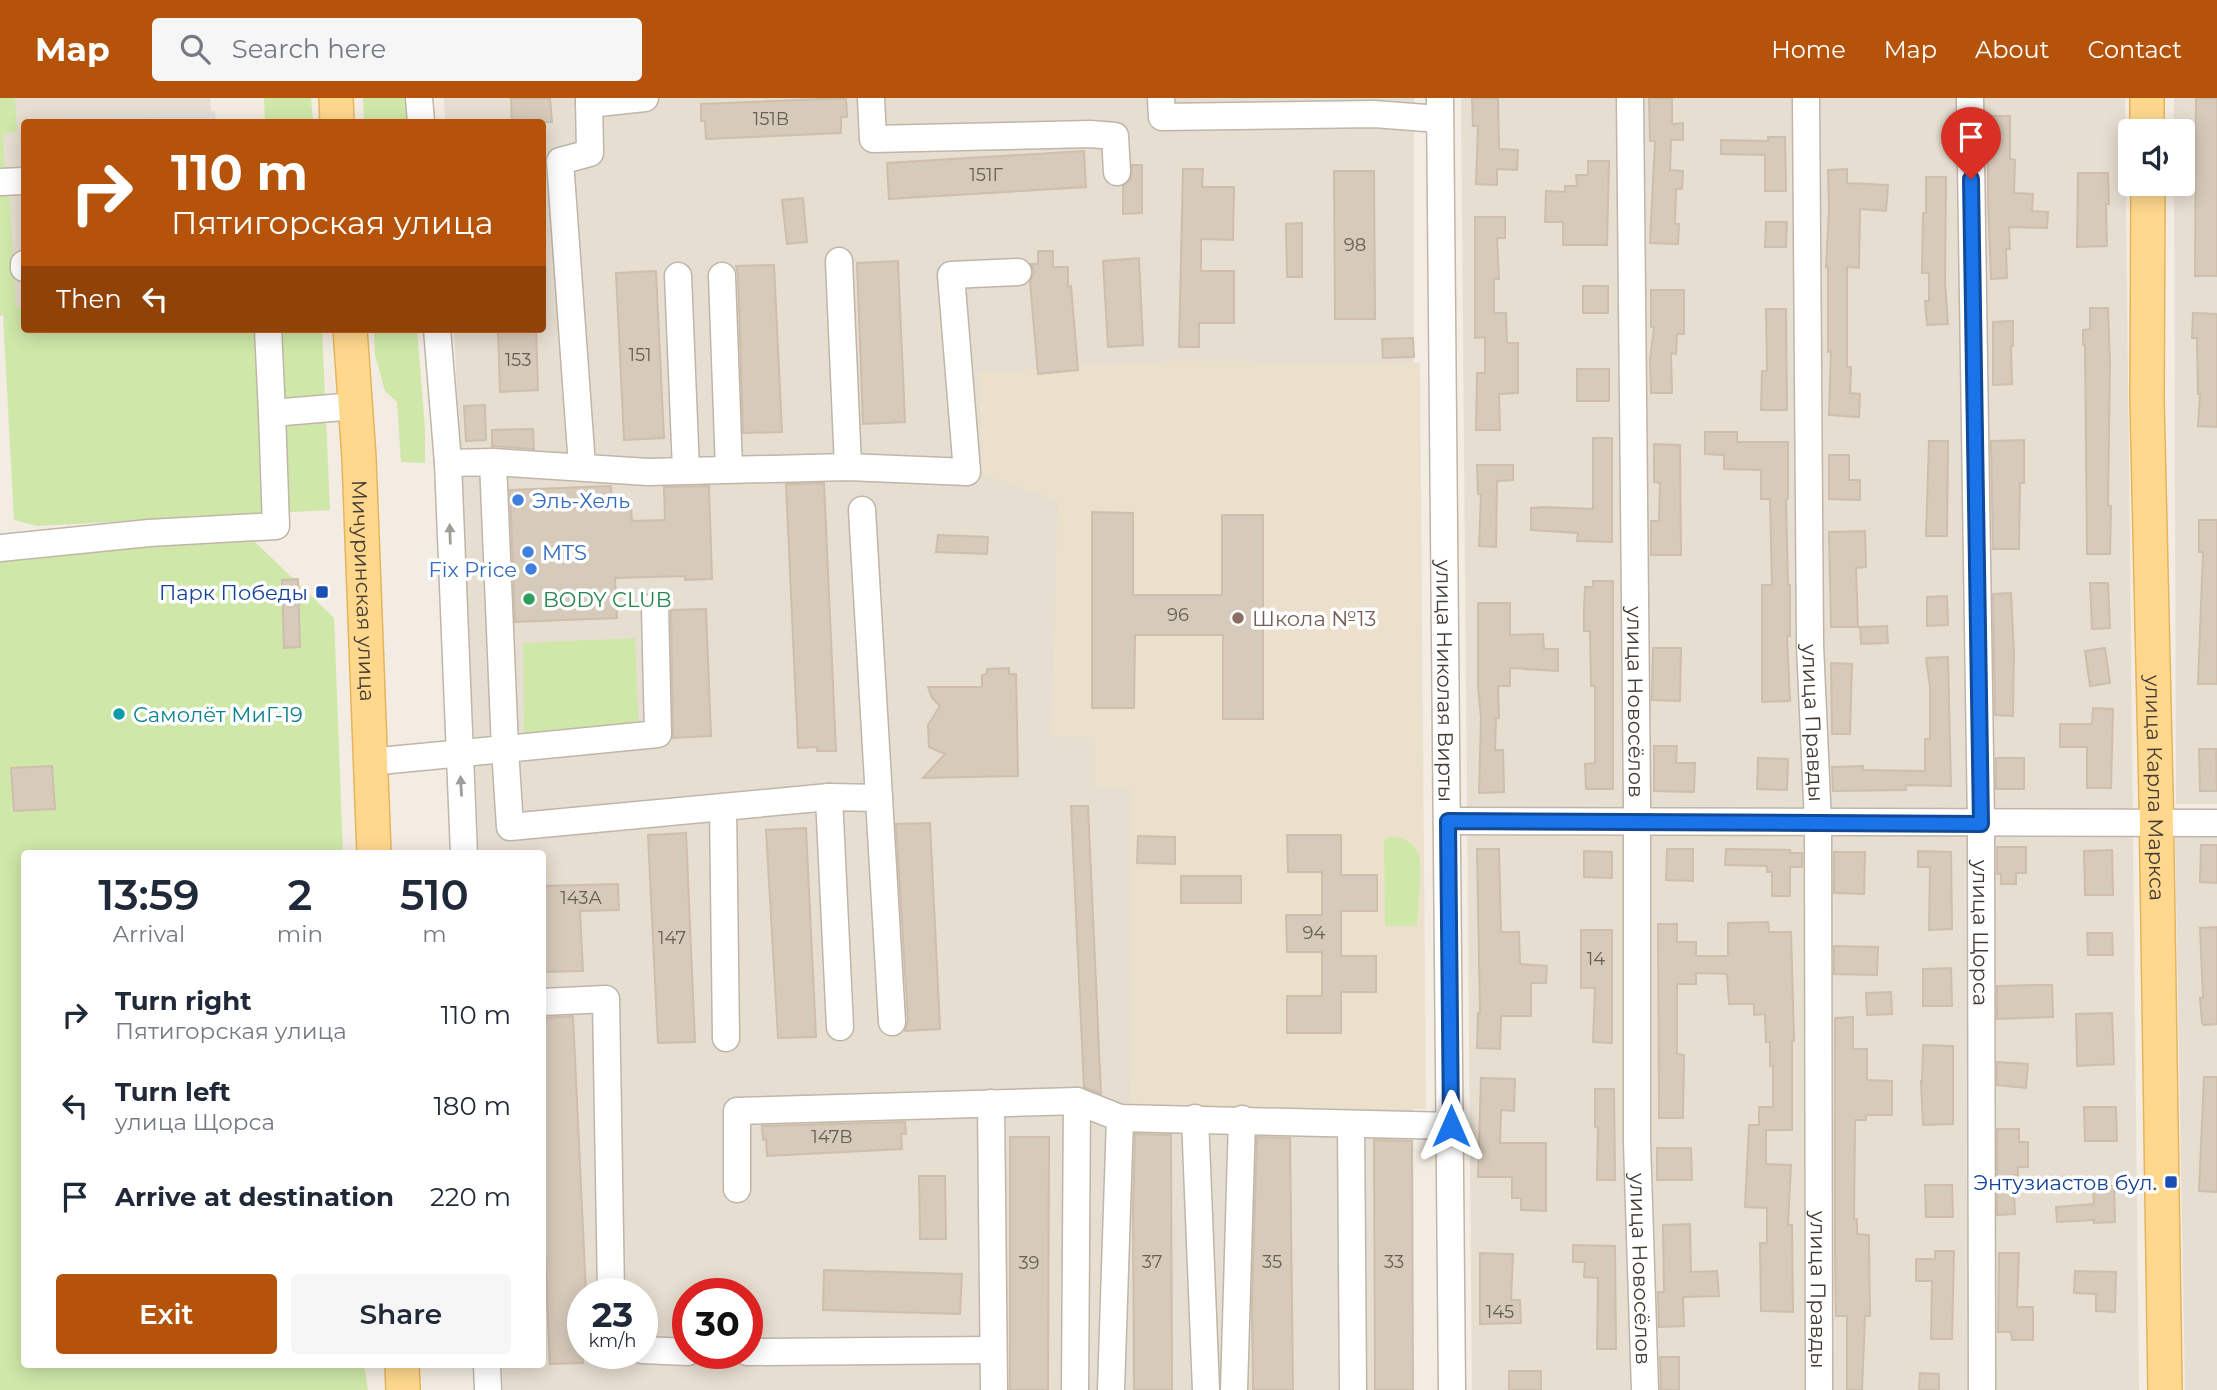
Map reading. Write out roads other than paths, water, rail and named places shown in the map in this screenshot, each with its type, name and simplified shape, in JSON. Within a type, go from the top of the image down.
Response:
[{"type":"main road","points":[[336,98],[337,119]]},
{"type":"main road","points":[[2147,98],[2147,119]]},
{"type":"main road","name":"улица Карла Маркса","points":[[2148,196],[2147,399],[2165,1390]]},
{"type":"main road","name":"Мичуринская улица","points":[[350,333],[374,850]]},
{"type":"main road","points":[[402,1368],[403,1390]]},
{"type":"street","points":[[419,98],[421,119]]},
{"type":"street","points":[[583,466],[560,161],[590,153],[589,101],[645,98]]},
{"type":"street","points":[[871,98],[873,139],[1090,134],[1115,136],[1117,172]]},
{"type":"street","points":[[1161,98],[1162,117],[1354,106],[1440,109]]},
{"type":"street","name":"улица Новосёлов","points":[[1630,98],[1637,822],[1637,1143],[1645,1390]]},
{"type":"street","name":"улица Правды","points":[[1806,98],[1810,645],[1818,823],[1819,1390]]},
{"type":"street","name":"улица Щорса","points":[[1970,98],[1981,824],[1982,1390]]},
{"type":"street","name":"улица Николая Вирты","points":[[1440,109],[1452,1390]]},
{"type":"street","points":[[0,182],[21,181]]},
{"type":"street","points":[[839,261],[848,467]]},
{"type":"street","points":[[447,463],[583,466],[648,472],[848,467],[967,472],[951,275],[1018,272]]},
{"type":"street","points":[[678,276],[686,470]]},
{"type":"street","points":[[722,276],[729,469]]},
{"type":"street","points":[[0,548],[149,533],[276,526],[268,333]]},
{"type":"street","points":[[437,333],[447,463],[464,850]]},
{"type":"street","points":[[272,413],[355,406]]},
{"type":"street","points":[[493,462],[510,827],[829,797],[878,798]]},
{"type":"street","points":[[862,510],[892,1022]]},
{"type":"street","points":[[369,762],[658,734],[655,606]]},
{"type":"street","points":[[829,797],[840,1027]]},
{"type":"street","points":[[723,807],[726,1038]]},
{"type":"street","points":[[1448,821],[2217,823]]},
{"type":"street","points":[[546,1002],[606,999],[611,1278]]},
{"type":"street","points":[[737,1189],[737,1111],[1077,1101],[1120,1118],[1451,1126]]},
{"type":"street","points":[[1075,1390],[1077,1101]]},
{"type":"street","points":[[991,1103],[994,1390]]},
{"type":"street","points":[[1111,1390],[1120,1118]]},
{"type":"street","points":[[1195,1118],[1206,1390]]},
{"type":"street","points":[[1234,1390],[1242,1119]]},
{"type":"street","points":[[1351,1124],[1353,1390]]},
{"type":"street","points":[[763,1352],[993,1350]]},
{"type":"street","points":[[487,1368],[488,1390]]},
{"type":"place","name":"Эль-Хель","points":[[518,500]]},
{"type":"place","name":"MTS","points":[[528,552]]},
{"type":"place","name":"Fix Price","points":[[531,569]]},
{"type":"place","name":"Парк Победы","points":[[322,592]]},
{"type":"place","name":"BODY CLUB","points":[[529,599]]},
{"type":"place","name":"Школа №13","points":[[1238,618]]},
{"type":"place","name":"Самолёт МиГ-19","points":[[119,714]]},
{"type":"place","name":"Энтузиастов бул.","points":[[2171,1182]]}]
